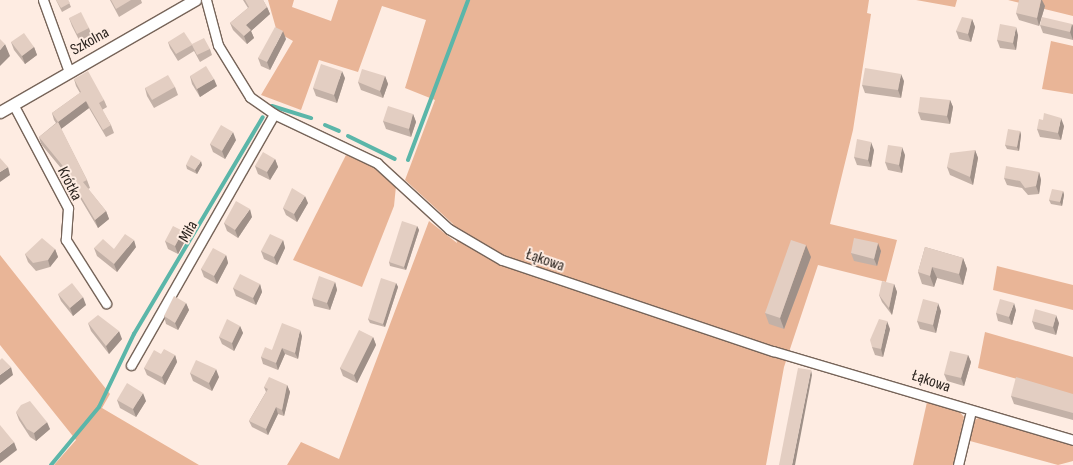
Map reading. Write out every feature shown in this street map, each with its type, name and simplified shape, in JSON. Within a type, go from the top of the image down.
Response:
[{"type":"street","points":[[43,0],[69,72]]},
{"type":"street","name":"Szkolna","points":[[0,112],[195,0]]},
{"type":"street","name":"Łąkowa","points":[[206,0],[218,45],[235,77],[250,97],[274,114],[368,158],[456,234],[518,268],[971,411],[1073,440]]},
{"type":"street","name":"Krótka","points":[[14,104],[68,208],[66,240],[106,303]]},
{"type":"street","name":"Miła","points":[[131,365],[274,114]]},
{"type":"street","points":[[958,465],[971,411]]},
{"type":"shaded area","points":[[268,0],[294,0],[292,7],[331,21],[338,0],[869,0],[867,13],[871,14],[853,130],[830,224],[897,240],[886,282],[818,265],[784,367],[766,465],[287,465],[301,442],[339,459],[429,221],[457,243],[453,224],[405,180],[435,100],[405,88],[426,20],[382,6],[358,72],[319,60],[301,110],[261,95],[293,41],[277,32]]},
{"type":"shaded area","points":[[916,0],[957,0],[955,7]]},
{"type":"shaded area","points":[[1008,0],[1073,0],[1073,16]]},
{"type":"shaded area","points":[[1051,41],[1073,46],[1073,94],[1042,89]]},
{"type":"shaded area","points":[[346,155],[372,166],[396,186],[394,206],[362,287],[293,260]]},
{"type":"shaded area","points":[[0,255],[110,394],[102,408],[199,465],[54,465],[76,440],[0,345]]},
{"type":"shaded area","points":[[997,266],[1073,285],[1073,310],[993,290]]},
{"type":"shaded area","points":[[985,332],[1073,357],[1073,395],[978,368]]},
{"type":"shaded area","points":[[927,402],[959,411],[964,417],[954,465],[913,465]]},
{"type":"shaded area","points":[[980,417],[1073,445],[1073,461],[1058,465],[970,441],[973,421]]},
{"type":"building","points":[[56,0],[68,0],[70,3],[61,8]]},
{"type":"building","points":[[111,0],[131,0],[116,9]]},
{"type":"building","points":[[245,0],[263,0],[267,7],[246,25],[251,30],[244,36],[230,23],[249,7]]},
{"type":"building","points":[[1019,0],[1041,0],[1037,18],[1016,13]]},
{"type":"building","points":[[81,12],[89,28],[77,34],[69,18]]},
{"type":"building","points":[[962,17],[972,19],[968,34],[956,31]]},
{"type":"building","points":[[1042,17],[1072,24],[1070,32],[1040,25]]},
{"type":"building","points":[[1000,24],[1016,27],[1013,43],[997,40]]},
{"type":"building","points":[[275,27],[283,31],[267,62],[258,58]]},
{"type":"building","points":[[184,32],[192,44],[204,38],[210,49],[197,55],[192,45],[176,54],[168,42]]},
{"type":"building","points":[[24,33],[34,47],[22,56],[11,42]]},
{"type":"building","points":[[0,39],[5,44],[0,50]]},
{"type":"building","points":[[321,64],[342,71],[334,95],[313,88]]},
{"type":"building","points":[[206,66],[214,79],[197,89],[190,76]]},
{"type":"building","points":[[865,68],[901,74],[898,90],[862,85]]},
{"type":"building","points":[[362,69],[385,76],[380,91],[358,82]]},
{"type":"building","points":[[88,71],[104,100],[99,103],[111,125],[103,130],[86,101],[58,122],[52,113],[81,92],[74,79]]},
{"type":"building","points":[[168,75],[175,87],[152,100],[145,88]]},
{"type":"building","points":[[920,97],[950,100],[947,116],[918,112]]},
{"type":"building","points":[[388,106],[413,114],[409,129],[383,121]]},
{"type":"building","points":[[1044,113],[1061,118],[1058,133],[1037,129],[1039,119],[1043,120]]},
{"type":"building","points":[[58,122],[87,180],[83,182],[106,211],[95,220],[62,165],[39,137]]},
{"type":"building","points":[[221,125],[233,132],[222,151],[210,144]]},
{"type":"building","points":[[1008,129],[1020,131],[1017,147],[1005,145]]},
{"type":"building","points":[[857,139],[871,142],[868,160],[854,157]]},
{"type":"building","points":[[888,145],[902,147],[899,165],[885,162]]},
{"type":"building","points":[[975,150],[970,177],[947,167],[950,153]]},
{"type":"building","points":[[263,152],[275,159],[267,172],[255,166]]},
{"type":"building","points":[[191,155],[201,161],[195,170],[186,165]]},
{"type":"building","points":[[0,158],[8,167],[0,172]]},
{"type":"building","points":[[1006,166],[1039,172],[1036,186],[1025,188],[1020,181],[1004,178]]},
{"type":"building","points":[[292,188],[305,196],[294,214],[283,208]]},
{"type":"building","points":[[1052,189],[1063,191],[1060,202],[1049,200]]},
{"type":"building","points":[[236,201],[250,209],[235,230],[224,223]]},
{"type":"building","points":[[402,221],[417,226],[404,267],[389,262]]},
{"type":"building","points":[[173,226],[183,231],[175,246],[165,241]]},
{"type":"building","points":[[125,234],[134,240],[114,264],[94,248],[103,239],[114,249]]},
{"type":"building","points":[[270,234],[283,240],[274,257],[261,251]]},
{"type":"building","points":[[42,238],[55,249],[48,260],[33,263],[25,254]]},
{"type":"building","points":[[854,238],[878,243],[874,259],[851,253]]},
{"type":"building","points":[[791,240],[806,245],[780,318],[765,313]]},
{"type":"building","points":[[925,247],[963,258],[959,274],[932,267],[930,276],[918,272]]},
{"type":"building","points":[[213,248],[226,255],[214,276],[201,269]]},
{"type":"building","points":[[240,274],[260,284],[253,298],[233,288]]},
{"type":"building","points":[[319,276],[335,282],[327,303],[312,298]]},
{"type":"building","points":[[381,278],[396,283],[383,324],[368,319]]},
{"type":"building","points":[[882,281],[894,284],[889,308],[879,295]]},
{"type":"building","points":[[72,283],[83,297],[70,308],[58,294]]},
{"type":"building","points":[[174,296],[186,303],[175,323],[164,316]]},
{"type":"building","points":[[923,299],[938,303],[933,325],[917,321]]},
{"type":"building","points":[[1000,299],[1014,303],[1009,317],[996,313]]},
{"type":"building","points":[[1035,309],[1056,315],[1053,327],[1032,321]]},
{"type":"building","points":[[98,315],[119,331],[106,346],[88,323]]},
{"type":"building","points":[[227,319],[240,326],[232,343],[219,337]]},
{"type":"building","points":[[879,319],[887,321],[881,349],[872,347],[870,340]]},
{"type":"building","points":[[282,323],[300,330],[295,353],[282,348],[276,363],[261,357],[265,347],[272,350]]},
{"type":"building","points":[[359,330],[373,337],[354,375],[340,368]]},
{"type":"building","points":[[164,349],[175,355],[162,377],[144,368],[154,350],[161,354]]},
{"type":"building","points":[[950,351],[968,355],[961,378],[944,374]]},
{"type":"building","points":[[2,358],[11,367],[0,375],[0,360]]},
{"type":"building","points":[[196,360],[216,369],[209,383],[190,373]]},
{"type":"building","points":[[798,368],[811,370],[792,465],[779,465]]},
{"type":"building","points":[[269,377],[287,385],[282,410],[276,407],[266,429],[249,421],[268,389],[264,387]]},
{"type":"building","points":[[1016,377],[1073,394],[1073,413],[1011,396]]},
{"type":"building","points":[[127,383],[143,393],[133,409],[117,400]]},
{"type":"building","points":[[30,401],[47,422],[34,433],[27,429],[16,412],[21,405]]},
{"type":"building","points":[[0,425],[14,442],[0,453]]},
{"type":"waterway","points":[[408,160],[468,0]]},
{"type":"waterway","points":[[272,106],[311,118]]},
{"type":"waterway","points":[[51,465],[99,407],[134,334],[263,117]]},
{"type":"waterway","points":[[325,125],[339,131]]},
{"type":"waterway","points":[[348,136],[395,159]]}]
